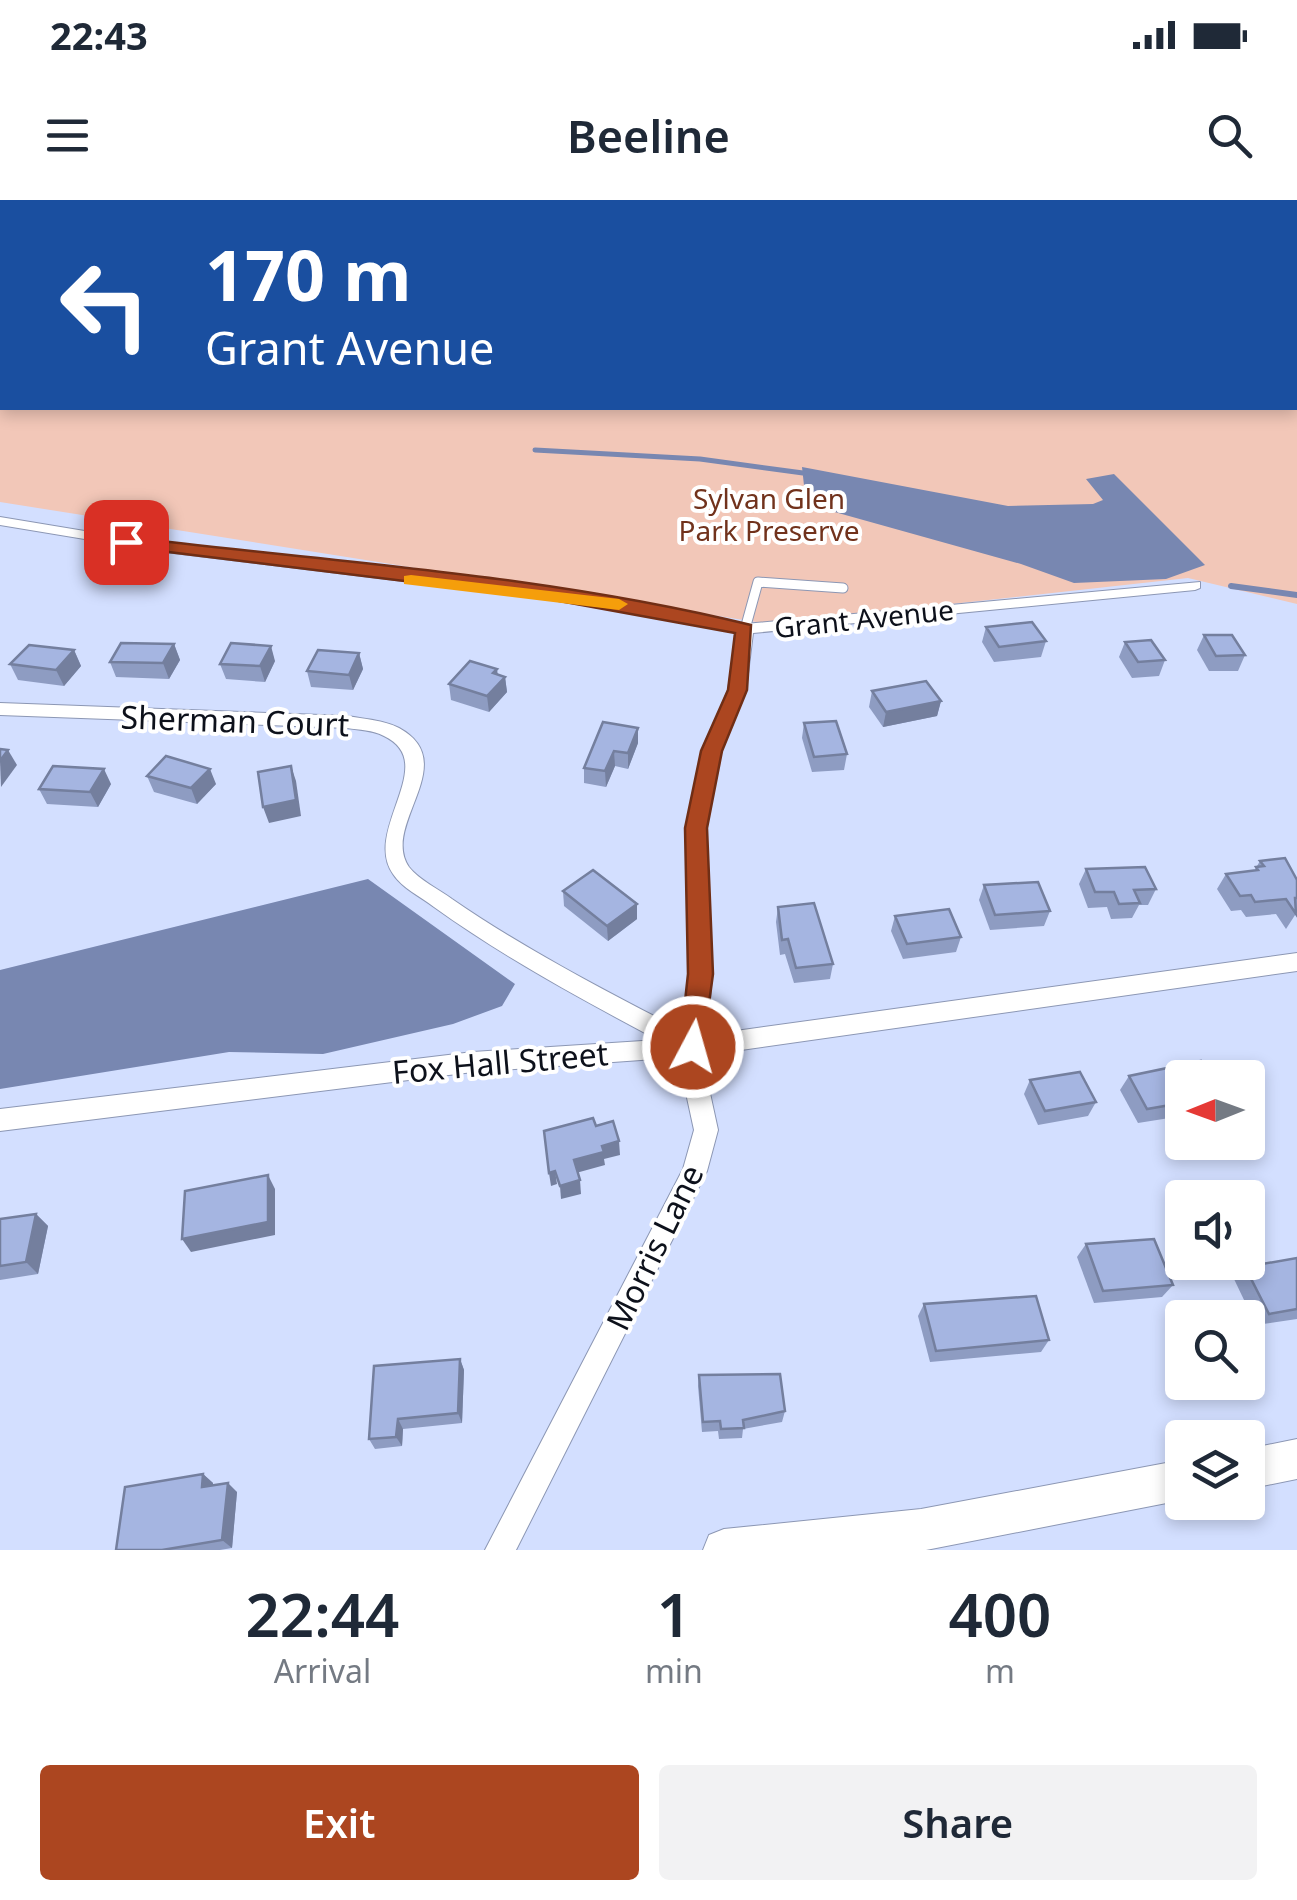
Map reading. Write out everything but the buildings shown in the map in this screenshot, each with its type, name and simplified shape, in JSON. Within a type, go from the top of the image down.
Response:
[{"type":"street","name":"Grant Avenue","points":[[0,521],[175,550],[661,610],[745,629],[1194,585]]},
{"type":"street","name":"Morris Lane","points":[[500,1550],[695,1171],[706,1130],[693,1070],[701,974],[696,828],[712,751],[737,690],[745,629]]},
{"type":"street","name":"Sherman Court","points":[[0,709],[347,722],[391,732],[408,743],[415,760],[415,782],[393,832],[392,850],[401,871],[478,930],[693,1047]]},
{"type":"street","name":"Fox Hall Street","points":[[0,1120],[473,1062],[693,1047],[1297,962]]},
{"type":"street","points":[[1265,1466],[1297,1459]]},
{"type":"street","points":[[742,1549],[924,1540],[1165,1484]]},
{"type":"lane","points":[[745,629],[758,582],[843,588]]},
{"type":"green space","name":"Sylvan Glen Park Preserve","points":[[0,410],[1297,410],[1297,604],[1188,578],[769,624],[0,502]]},
{"type":"water","points":[[802,467],[1008,506],[1093,504],[1103,500],[1086,479],[1114,474],[1205,565],[1166,579],[1074,583],[1021,564],[806,504]]},
{"type":"water","points":[[368,879],[515,984],[502,1006],[453,1024],[323,1054],[229,1052],[0,1089],[0,970]]},
{"type":"waterway","points":[[535,450],[700,459],[803,473]]},
{"type":"waterway","points":[[1231,586],[1297,595]]},
{"type":"slow traffic","points":[[411,580],[619,604]]},
{"type":"route","points":[[126,542],[407,580],[543,593],[661,610],[745,629],[737,690],[712,751],[696,828],[701,974],[693,1047]]}]
